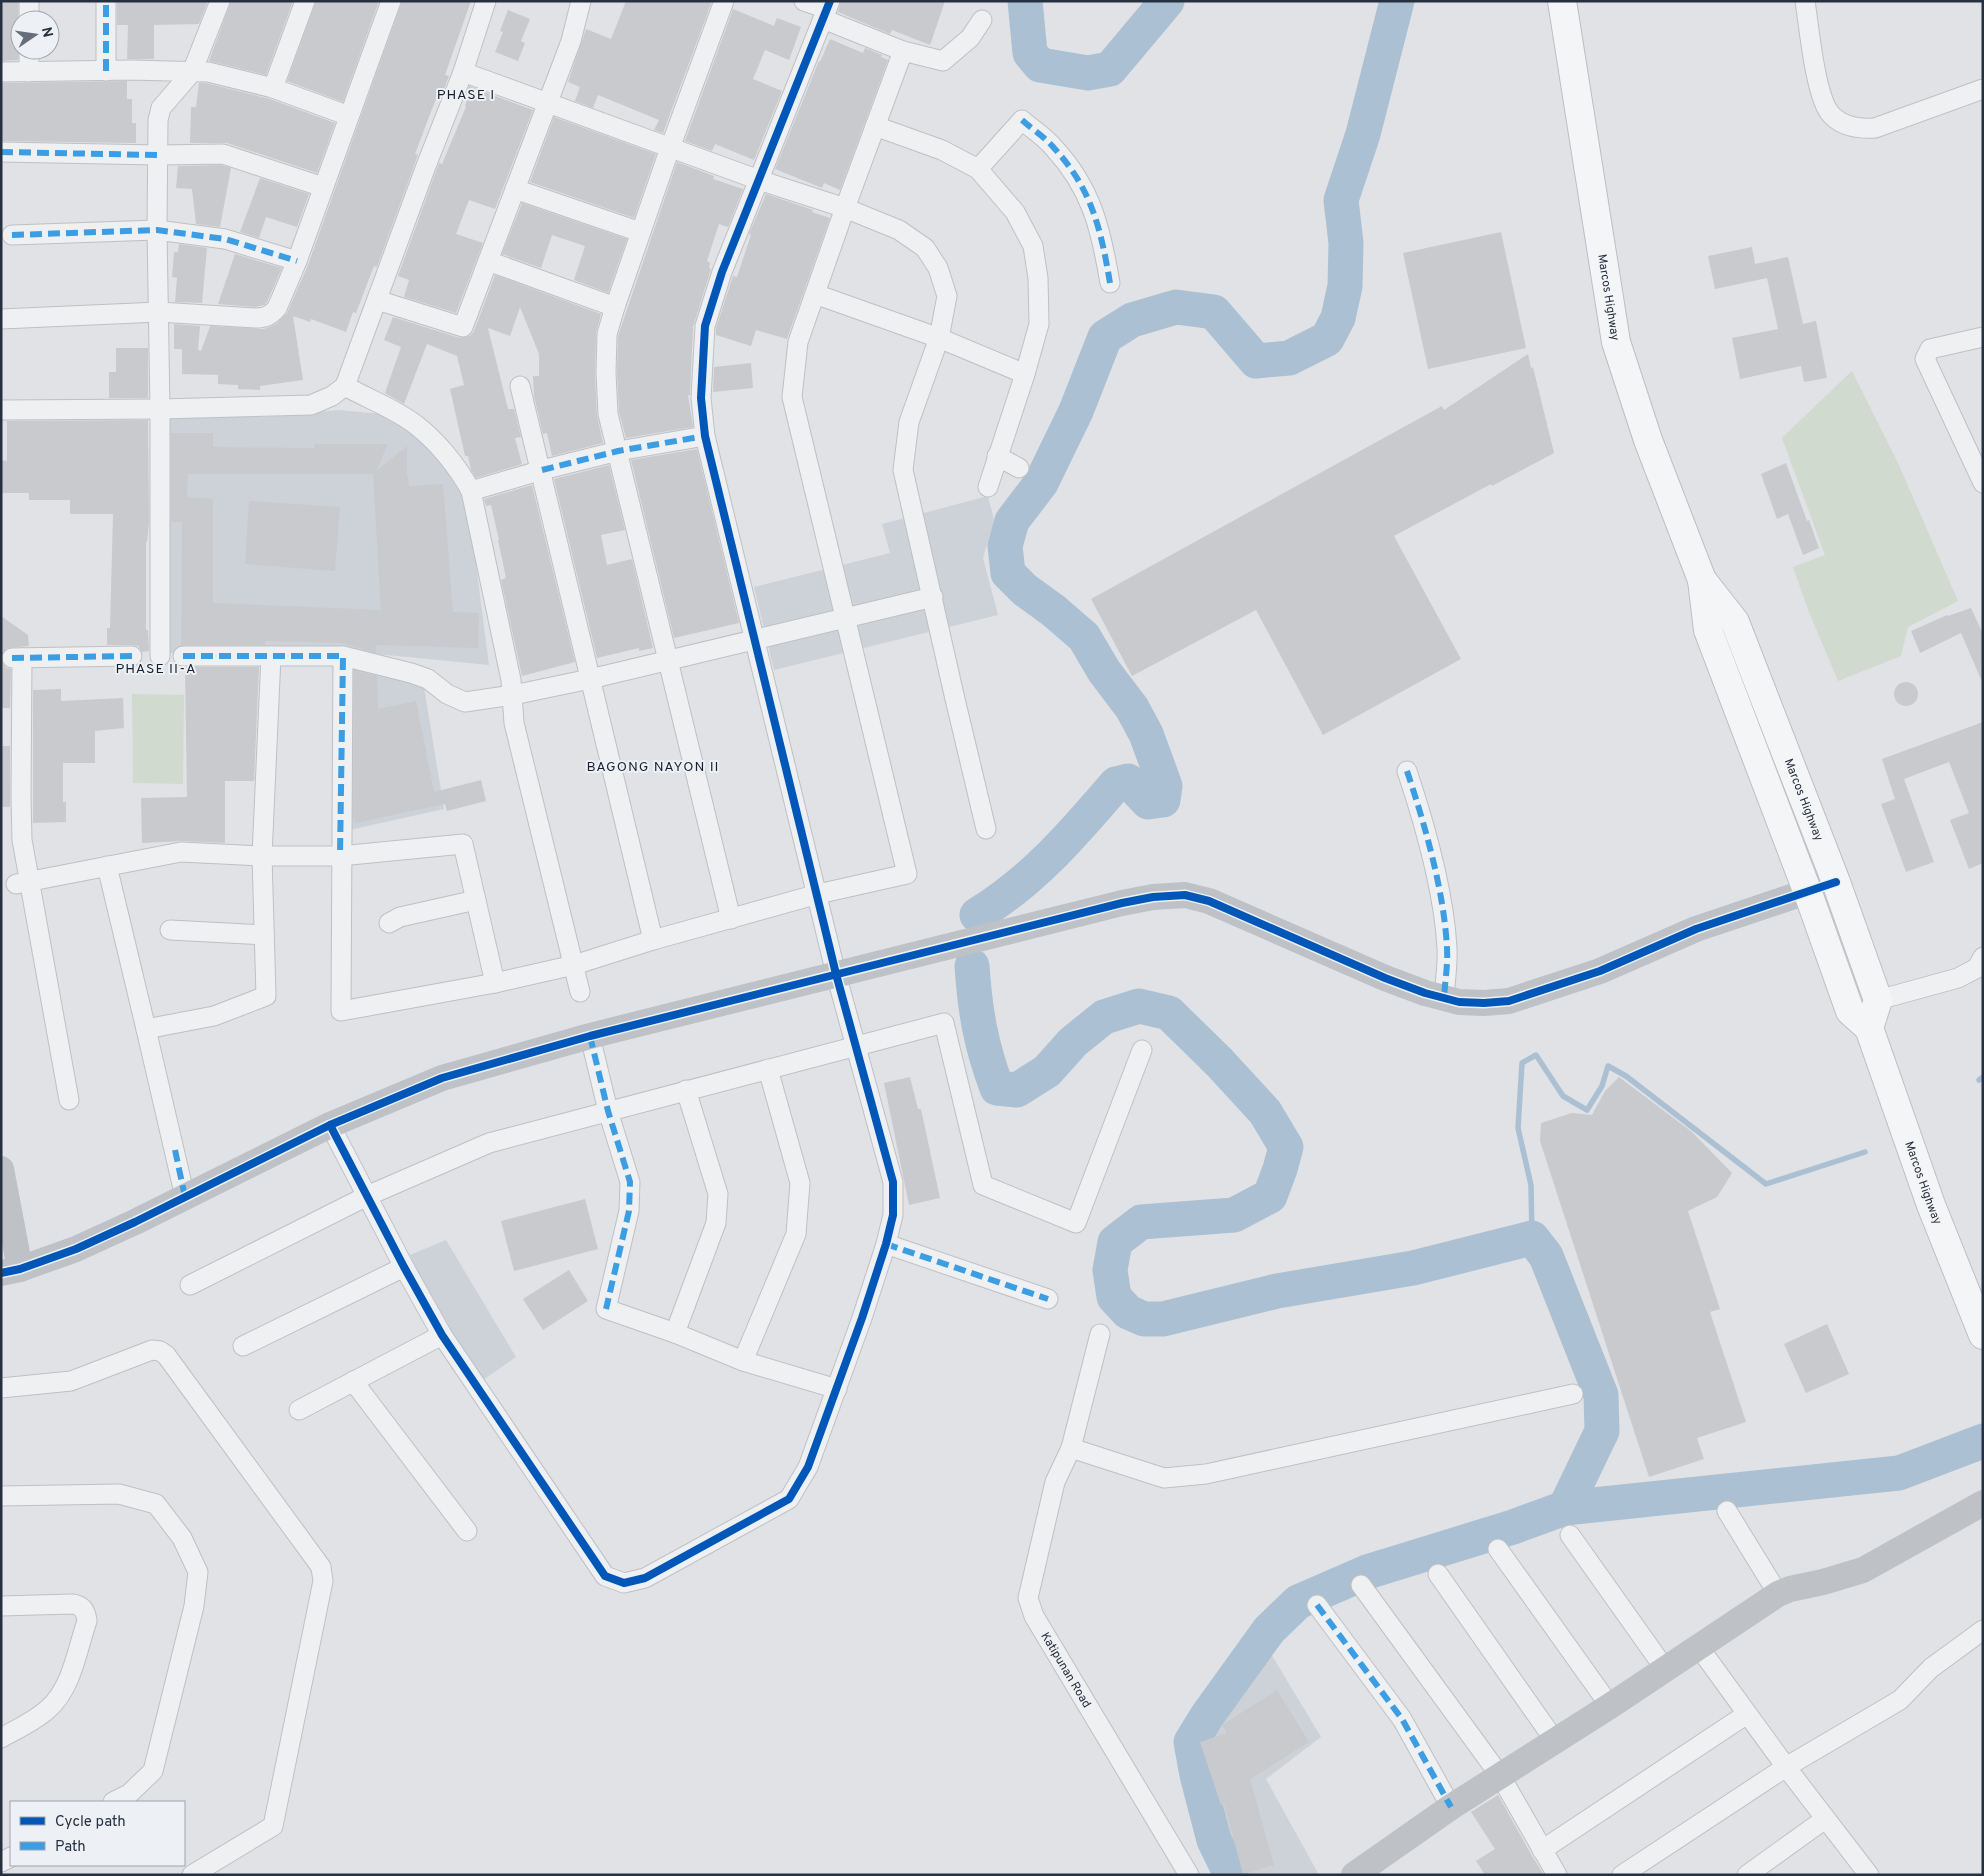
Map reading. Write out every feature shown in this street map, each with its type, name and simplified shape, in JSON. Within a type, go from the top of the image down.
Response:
[{"type":"main road","name":"Marcos Highway","points":[[1562,1],[1616,342],[1648,440],[1702,580],[1708,630],[1808,893],[1850,1011],[1868,1028],[1931,1205],[1983,1335]]},
{"type":"main road","name":"Marcos Highway","points":[[1702,580],[1734,622],[1836,882],[1878,1000]]},
{"type":"main road","points":[[1868,1028],[1878,1000]]},
{"type":"street","points":[[106,1],[106,71]]},
{"type":"street","points":[[160,656],[158,120],[161,108],[192,72],[220,1]]},
{"type":"street","points":[[272,88],[306,1]]},
{"type":"street","points":[[1,319],[159,312],[266,317],[277,308],[297,261],[391,1]]},
{"type":"street","points":[[1,410],[160,409],[312,405],[332,396],[345,386],[426,166],[463,72],[486,1]]},
{"type":"street","points":[[377,300],[463,327],[571,41],[581,1]]},
{"type":"street","points":[[724,1],[640,232],[615,307],[607,334],[606,373],[608,414],[732,919]]},
{"type":"street","points":[[804,1],[826,10],[903,51],[944,61],[970,38],[982,20]]},
{"type":"street","points":[[1805,1],[1821,95],[1829,112],[1842,123],[1856,129],[1875,128],[1983,90]]},
{"type":"street","points":[[330,1125],[404,1268],[442,1336],[605,1576],[624,1583],[645,1578],[789,1499],[808,1467],[837,1389],[886,1244],[893,1215],[893,1182],[836,974],[818,894],[754,640],[705,436],[701,398],[705,326],[722,272],[826,10]]},
{"type":"street","points":[[343,656],[340,856],[341,1012],[495,983],[574,965],[653,940],[818,894],[906,874],[792,396],[798,342],[903,51]]},
{"type":"street","points":[[29,60],[29,72]]},
{"type":"street","points":[[1,72],[208,72],[272,88],[349,116]]},
{"type":"street","points":[[463,72],[759,180],[845,208],[899,230],[925,248],[938,268],[947,296],[939,338],[909,422],[903,470],[986,829]]},
{"type":"street","points":[[978,169],[1022,120],[1054,147],[1086,191],[1102,236],[1110,283]]},
{"type":"street","points":[[875,126],[942,150],[978,169],[1015,212],[1033,246],[1038,278],[1039,324],[1025,374],[988,486]]},
{"type":"street","points":[[1,152],[158,155],[223,154],[323,187]]},
{"type":"street","points":[[515,190],[640,232]]},
{"type":"street","points":[[12,236],[157,230],[225,239],[297,261]]},
{"type":"street","points":[[488,261],[615,307]]},
{"type":"street","points":[[815,294],[939,338],[1025,374]]},
{"type":"street","points":[[1983,337],[1930,349],[1925,359],[1983,483]]},
{"type":"street","points":[[345,386],[418,426],[464,478],[471,491],[513,695],[514,723],[580,992]]},
{"type":"street","points":[[520,386],[542,470],[653,940]]},
{"type":"street","points":[[471,491],[542,470],[618,451],[705,436]]},
{"type":"street","points":[[997,456],[1019,468]]},
{"type":"street","points":[[184,656],[343,656],[428,679],[447,694],[465,702],[513,695],[590,679],[933,597]]},
{"type":"street","points":[[69,1100],[22,883],[17,658],[132,656]]},
{"type":"street","points":[[146,1029],[214,1016],[266,996],[262,856],[271,656]]},
{"type":"street","points":[[1407,771],[1424,824],[1444,921],[1447,948],[1444,998]]},
{"type":"street","points":[[22,883],[181,852],[262,856],[340,856],[463,844],[495,983]]},
{"type":"street","points":[[108,866],[175,1150],[184,1198]]},
{"type":"street","points":[[1,1169],[11,1271],[76,1249],[184,1198],[330,1125],[442,1078],[590,1036],[1122,903],[1154,897],[1185,895],[1209,901],[1385,978],[1425,993],[1459,1002],[1484,1004],[1509,1001],[1600,971],[1696,930],[1836,882]]},
{"type":"street","points":[[389,923],[400,917],[476,900]]},
{"type":"street","points":[[170,930],[264,935]]},
{"type":"street","points":[[1878,1000],[1958,978],[1977,968],[1983,957]]},
{"type":"street","points":[[190,1285],[367,1196],[489,1143],[944,1023],[983,1185],[1076,1224],[1142,1050]]},
{"type":"street","points":[[590,1036],[608,1111],[630,1182],[629,1211],[606,1309],[675,1333],[743,1361],[837,1389]]},
{"type":"street","points":[[743,1361],[796,1234],[800,1183],[768,1069]]},
{"type":"street","points":[[675,1333],[716,1223],[718,1194],[686,1090]]},
{"type":"street","points":[[886,1244],[1048,1299]]},
{"type":"street","points":[[243,1346],[404,1268]]},
{"type":"street","name":"Katipunan Road","points":[[1100,1334],[1071,1448],[1055,1482],[1028,1598],[1034,1616],[1189,1875]]},
{"type":"street","points":[[299,1410],[442,1336]]},
{"type":"street","points":[[1,1388],[71,1381],[152,1350],[166,1355],[321,1567],[323,1581],[273,1826],[192,1875]]},
{"type":"street","points":[[353,1381],[467,1531]]},
{"type":"street","points":[[1071,1448],[1164,1478],[1206,1474],[1573,1394]]},
{"type":"street","points":[[1,1496],[118,1494],[156,1504],[182,1538],[198,1572],[194,1606],[153,1771],[128,1794],[115,1801]]},
{"type":"street","points":[[1354,1875],[1451,1807],[1555,1742],[1778,1594],[1790,1589],[1823,1582],[1862,1570],[1983,1503]]},
{"type":"street","points":[[1727,1511],[1778,1594]]},
{"type":"street","points":[[1570,1535],[1666,1669]]},
{"type":"street","points":[[1498,1549],[1610,1706]]},
{"type":"street","points":[[1438,1574],[1555,1742]]},
{"type":"street","points":[[1361,1585],[1501,1777],[1557,1875]]},
{"type":"street","points":[[1,1606],[72,1604],[78,1605],[86,1614],[86,1621],[66,1687],[58,1699],[48,1710],[35,1719],[1,1738]]},
{"type":"street","points":[[1317,1605],[1402,1719],[1451,1807]]},
{"type":"street","points":[[1622,1875],[1786,1767],[1900,1700],[1931,1668],[1983,1630]]},
{"type":"street","points":[[1698,1646],[1825,1820],[1869,1875]]},
{"type":"street","points":[[1542,1850],[1747,1714]]},
{"type":"street","points":[[1747,1875],[1825,1820]]},
{"type":"shaded area","points":[[1852,371],[1898,463],[1958,601],[1908,627],[1901,656],[1838,681],[1809,612],[1793,567],[1825,555],[1782,438]]},
{"type":"shaded area","points":[[338,410],[394,415],[466,487],[489,665],[367,653],[164,653],[164,414],[266,417]]},
{"type":"shaded area","points":[[988,496],[994,520],[983,558],[998,615],[774,670],[754,587],[890,553],[882,524]]},
{"type":"shaded area","points":[[345,660],[423,681],[444,809],[345,831]]},
{"type":"shaded area","points":[[132,694],[184,695],[183,784],[133,783]]},
{"type":"shaded area","points":[[446,1240],[516,1357],[480,1382],[445,1330],[410,1255]]},
{"type":"shaded area","points":[[1268,1649],[1321,1737],[1266,1779],[1319,1875],[1240,1875],[1197,1743]]},
{"type":"building","points":[[1,1],[18,1],[18,10],[10,10],[10,60],[18,60],[1,61]]},
{"type":"building","points":[[117,1],[208,1],[199,24],[154,25],[154,59],[127,59],[128,25],[117,25]]},
{"type":"building","points":[[231,1],[293,1],[266,75],[209,61]]},
{"type":"building","points":[[316,1],[379,1],[343,102],[287,81]]},
{"type":"building","points":[[402,1],[471,1],[445,75],[449,76],[443,91],[440,90],[415,154],[418,155],[377,267],[374,266],[356,313],[353,312],[346,332],[311,319],[310,322],[293,316],[303,380],[260,386],[260,390],[238,389],[238,385],[218,384],[218,375],[182,374],[182,349],[174,349],[174,324],[200,326],[198,350],[201,351],[210,326],[264,329],[276,324],[287,313],[308,265]]},
{"type":"building","points":[[626,1],[712,1],[663,133],[654,130],[659,120],[598,95],[593,108],[575,101],[580,87],[568,82],[586,29],[611,39]]},
{"type":"building","points":[[841,1],[945,1],[930,45],[892,30],[890,34],[838,12]]},
{"type":"building","points":[[733,9],[774,26],[777,18],[801,27],[789,60],[765,50],[753,79],[782,91],[754,160],[715,144],[712,151],[685,141]]},
{"type":"building","points":[[508,10],[530,19],[521,41],[525,43],[518,61],[495,52],[503,32],[500,31]]},
{"type":"building","points":[[830,39],[863,53],[865,48],[882,55],[881,57],[888,60],[840,190],[824,183],[822,188],[775,169],[819,61]]},
{"type":"building","points":[[127,81],[127,99],[132,99],[132,123],[136,123],[136,143],[1,141],[1,83]]},
{"type":"building","points":[[199,83],[206,83],[270,99],[335,123],[317,173],[227,143],[190,143],[191,107],[196,107]]},
{"type":"building","points":[[469,86],[533,110],[495,209],[469,200],[456,234],[483,243],[456,313],[404,297],[409,280],[398,276],[439,163],[442,164],[466,107],[467,100],[464,99]]},
{"type":"building","points":[[554,117],[656,154],[634,218],[530,182]]},
{"type":"building","points":[[677,162],[714,176],[713,179],[743,189],[728,227],[719,224],[707,261],[710,263],[709,268],[711,269],[693,327],[690,395],[688,395],[693,427],[626,438],[619,412],[618,336]]},
{"type":"building","points":[[221,165],[231,168],[220,227],[196,224],[192,189],[176,188],[178,166]]},
{"type":"building","points":[[260,178],[309,194],[297,227],[266,217],[259,238],[240,232]]},
{"type":"building","points":[[766,194],[813,210],[812,212],[830,218],[787,339],[756,330],[751,346],[716,335],[716,328],[733,276],[737,277],[751,235],[749,234]]},
{"type":"building","points":[[522,203],[627,239],[608,293],[574,280],[585,246],[552,235],[541,268],[502,254]]},
{"type":"building","points":[[1501,232],[1526,348],[1428,369],[1403,253]]},
{"type":"building","points":[[179,244],[207,248],[202,303],[175,302],[177,278],[172,277],[174,252],[178,252]]},
{"type":"building","points":[[1752,247],[1755,264],[1788,257],[1803,324],[1816,321],[1827,378],[1804,382],[1801,366],[1740,379],[1732,338],[1778,329],[1767,278],[1715,289],[1708,256]]},
{"type":"building","points":[[235,254],[282,268],[264,305],[255,307],[218,304]]},
{"type":"building","points":[[495,275],[601,314],[596,333],[595,374],[597,415],[603,443],[552,456],[547,433],[543,434],[534,396],[533,376],[539,376],[539,354],[520,307],[510,336],[488,328],[508,409],[514,409],[521,437],[515,438],[522,464],[476,478],[471,470],[468,456],[465,456],[450,389],[464,385],[457,356],[427,344],[404,404],[385,393],[401,347],[384,340],[393,317],[460,338],[470,336],[474,331]]},
{"type":"building","points":[[116,348],[148,348],[148,398],[109,398],[109,372],[116,372]]},
{"type":"building","points":[[1528,354],[1531,368],[1533,367],[1554,453],[1394,536],[1461,659],[1323,735],[1256,610],[1132,676],[1091,599],[1442,406],[1444,410]]},
{"type":"building","points":[[751,363],[753,388],[713,392],[714,367]]},
{"type":"building","points":[[148,420],[149,522],[146,542],[146,630],[148,630],[149,651],[142,652],[138,646],[107,645],[107,628],[110,628],[113,514],[70,514],[70,500],[29,500],[29,493],[1,493],[1,460],[7,461],[7,421]]},
{"type":"building","points":[[171,433],[213,433],[213,447],[314,448],[314,444],[388,444],[376,471],[407,446],[407,477],[409,486],[443,484],[453,612],[479,613],[478,648],[376,645],[376,653],[342,643],[265,641],[265,645],[181,645],[182,522],[171,522]],"holes":[[[188,474],[373,474],[381,610],[213,603],[213,499],[187,497]]]},
{"type":"building","points":[[697,449],[739,623],[674,638],[631,460]]},
{"type":"building","points":[[1786,463],[1819,548],[1803,555],[1788,514],[1777,519],[1761,474]]},
{"type":"building","points":[[609,465],[625,530],[601,535],[607,565],[632,559],[653,648],[639,651],[639,648],[597,658],[554,479]]},
{"type":"building","points":[[532,485],[575,662],[522,676],[501,580],[506,578],[499,540],[491,505],[486,506],[484,499]]},
{"type":"building","points":[[249,501],[340,507],[335,571],[245,564]]},
{"type":"building","points":[[1971,608],[1983,634],[1983,684],[1961,633],[1920,653],[1911,631],[1947,615]]},
{"type":"building","points":[[1,616],[28,635],[29,646],[7,648],[1,656]]},
{"type":"building","points":[[1,660],[6,668],[11,669],[10,708],[1,708]]},
{"type":"building","points":[[185,667],[259,667],[254,781],[225,781],[225,843],[182,841],[142,843],[141,798],[187,797]]},
{"type":"building","points":[[354,670],[377,676],[378,709],[416,701],[434,792],[481,780],[486,801],[447,811],[445,804],[355,823],[353,816]]},
{"type":"building","points":[[1906,682],[1911,683],[1917,689],[1917,699],[1911,705],[1906,706],[1901,705],[1895,699],[1894,694],[1895,689],[1901,683]]},
{"type":"building","points":[[61,689],[61,701],[123,698],[124,728],[95,731],[95,763],[63,763],[63,802],[66,802],[66,822],[33,823],[33,690]]},
{"type":"building","points":[[1983,722],[1983,863],[1969,869],[1950,820],[1969,813],[1949,762],[1904,779],[1934,862],[1906,872],[1881,804],[1895,799],[1882,759]]},
{"type":"building","points":[[1,746],[10,746],[10,807],[1,807]]},
{"type":"building","points":[[910,1077],[918,1109],[921,1109],[940,1198],[909,1205],[884,1083]]},
{"type":"building","points":[[1619,1077],[1692,1132],[1732,1173],[1717,1197],[1688,1211],[1720,1309],[1710,1312],[1746,1422],[1697,1438],[1704,1459],[1649,1477],[1540,1141],[1541,1123],[1572,1113],[1592,1115],[1605,1091]]},
{"type":"building","points":[[585,1199],[598,1249],[514,1271],[501,1221]]},
{"type":"building","points":[[569,1270],[588,1301],[543,1330],[523,1299]]},
{"type":"building","points":[[1827,1324],[1849,1374],[1806,1393],[1784,1344]]},
{"type":"building","points":[[1277,1690],[1309,1742],[1250,1779],[1274,1865],[1243,1874],[1224,1804],[1221,1805],[1200,1742],[1227,1733],[1222,1725]]},
{"type":"building","points":[[1498,1795],[1544,1875],[1485,1875],[1476,1861],[1495,1849],[1471,1812]]},
{"type":"waterway","points":[[1025,1],[1030,53],[1040,65],[1088,73],[1110,69],[1167,1]]},
{"type":"waterway","points":[[977,915],[1017,887],[1052,855],[1116,784],[1128,781],[1148,802],[1163,800],[1165,786],[1146,734],[1132,708],[1104,671],[1084,637],[1054,611],[1025,590],[1008,573],[1005,546],[1012,521],[1041,483],[1076,411],[1105,337],[1132,320],[1176,307],[1214,312],[1256,361],[1289,358],[1327,339],[1338,318],[1345,286],[1346,243],[1341,200],[1363,134],[1397,1]]},
{"type":"waterway","points":[[972,966],[980,1028],[997,1088],[1017,1090],[1047,1071],[1073,1042],[1104,1017],[1139,1006],[1169,1013],[1219,1062],[1265,1112],[1286,1147],[1270,1196],[1234,1215],[1141,1222],[1115,1242],[1110,1270],[1114,1297],[1128,1312],[1144,1319],[1163,1319],[1277,1291],[1413,1268],[1532,1238],[1546,1256],[1601,1395],[1602,1431],[1565,1508],[1513,1527],[1367,1572],[1298,1602],[1269,1630],[1207,1716],[1191,1742],[1197,1775],[1214,1840],[1231,1875]]},
{"type":"waterway","points":[[1532,1238],[1531,1185],[1518,1128],[1522,1063],[1536,1055],[1563,1096],[1587,1110],[1602,1086],[1608,1066],[1626,1076],[1766,1184],[1865,1152]]},
{"type":"waterway","points":[[1979,1080],[1983,1077]]},
{"type":"waterway","points":[[1565,1508],[1899,1473],[1983,1441]]},
{"type":"marked path","points":[[106,1],[106,71]]},
{"type":"marked path","points":[[1022,120],[1050,144],[1078,179],[1093,211],[1103,245],[1110,283]]},
{"type":"marked path","points":[[1,152],[158,155]]},
{"type":"marked path","points":[[12,235],[157,230],[225,239],[297,261]]},
{"type":"marked path","points":[[542,470],[618,451],[705,436]]},
{"type":"marked path","points":[[12,658],[132,656]]},
{"type":"marked path","points":[[183,656],[343,656],[340,856]]},
{"type":"marked path","points":[[1407,771],[1427,836],[1442,904],[1447,954],[1444,998]]},
{"type":"marked path","points":[[590,1036],[608,1111],[630,1182],[629,1211],[606,1309]]},
{"type":"marked path","points":[[175,1150],[185,1197]]},
{"type":"marked path","points":[[886,1244],[1048,1299]]},
{"type":"marked path","points":[[1317,1605],[1402,1719],[1451,1807]]},
{"type":"cycle path","points":[[330,1125],[404,1267],[442,1335],[605,1576],[624,1583],[645,1578],[789,1499],[808,1467],[862,1318],[886,1244],[893,1215],[893,1182],[836,974],[705,436],[701,398],[705,326],[722,272],[830,1]]},
{"type":"cycle path","points":[[1,1273],[20,1269],[76,1249],[135,1222],[330,1125],[442,1078],[590,1036],[1122,903],[1153,897],[1185,895],[1209,901],[1385,978],[1425,993],[1459,1002],[1484,1003],[1509,1001],[1600,971],[1696,929],[1836,882]]},
{"type":"district","name":"PHASE I","points":[[466,94]]},
{"type":"district","name":"PHASE II-A","points":[[156,668]]},
{"type":"district","name":"BAGONG NAYON II","points":[[653,766]]}]
